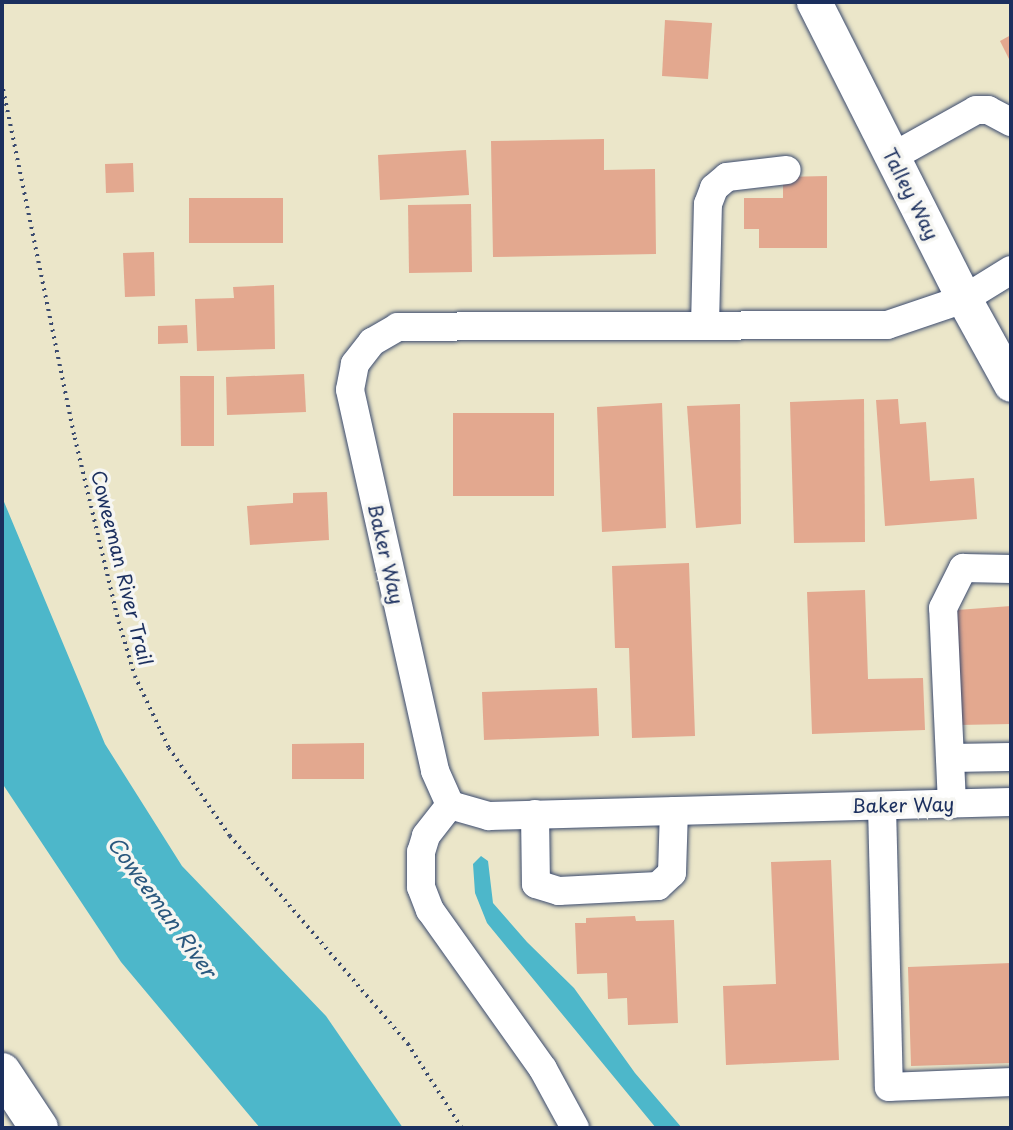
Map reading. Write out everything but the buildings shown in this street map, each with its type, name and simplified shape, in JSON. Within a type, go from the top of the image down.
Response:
[{"type":"highway","points":[[2,1072],[39,1128]]},
{"type":"main road","name":"Talley Way","points":[[814,2],[964,299],[1011,384]]},
{"type":"street","points":[[892,157],[976,110],[988,110],[1011,122]]},
{"type":"street","points":[[705,325],[708,204],[714,188],[727,177],[787,170]]},
{"type":"street","name":"Baker Way","points":[[1011,270],[964,299],[887,324],[398,327],[372,342],[355,365],[350,390],[435,771],[450,805],[489,816],[1011,802]]},
{"type":"street","points":[[952,804],[943,608],[963,568],[1011,569]]},
{"type":"street","points":[[950,758],[1011,757]]},
{"type":"street","points":[[450,805],[426,836],[421,852],[421,887],[430,910],[543,1069],[575,1128]]},
{"type":"street","points":[[882,806],[890,1087],[1011,1082]]},
{"type":"street","points":[[535,814],[536,884],[559,891],[657,886],[672,873],[674,811]]},
{"type":"path","name":"Coweeman River Trail","points":[[2,83],[75,438],[119,622],[135,676],[169,748],[230,836],[408,1044],[461,1128]]},
{"type":"water","name":"Coweeman River","points":[[2,497],[105,744],[182,866],[326,1016],[403,1128],[260,1128],[121,962],[2,783]]},
{"type":"water","points":[[481,856],[488,861],[493,903],[527,942],[574,988],[635,1073],[682,1128],[656,1128],[487,923],[475,893],[473,864]]}]
